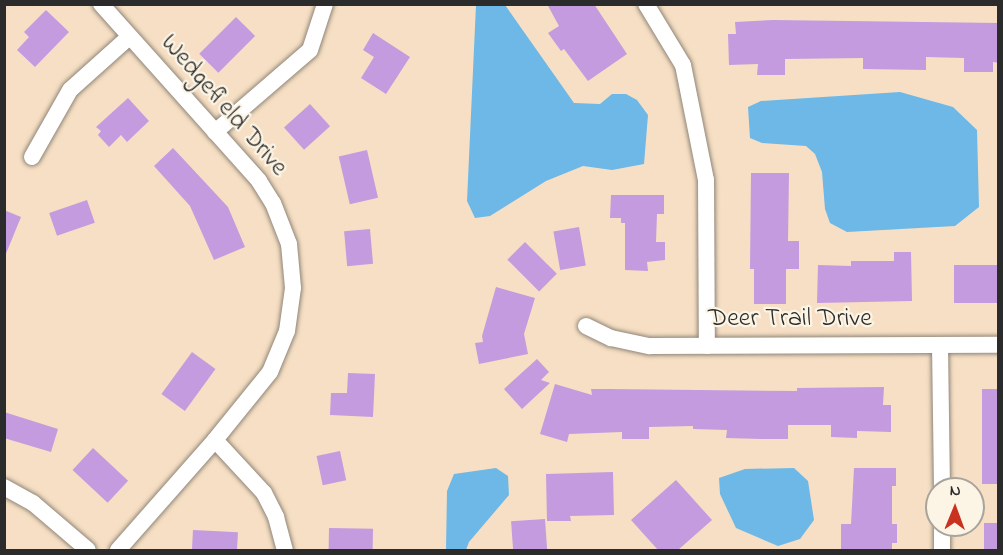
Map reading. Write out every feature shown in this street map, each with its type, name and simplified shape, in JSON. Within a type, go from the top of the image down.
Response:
[{"type":"street","name":"Wedgefield Drive","points":[[101,4],[259,181],[273,203],[289,244],[293,288],[287,331],[270,372],[215,440],[118,550]]},
{"type":"street","points":[[215,132],[310,50],[324,4]]},
{"type":"street","points":[[652,6],[683,65],[706,180],[707,346]]},
{"type":"street","points":[[32,157],[70,90],[129,37]]},
{"type":"street","name":"Deer Trail Drive","points":[[586,326],[611,338],[650,346],[999,345]]},
{"type":"street","points":[[940,345],[942,477]]},
{"type":"street","points":[[215,440],[264,493],[276,517],[285,550]]},
{"type":"street","points":[[4,488],[33,503],[88,550]]},
{"type":"water","points":[[476,5],[505,5],[574,103],[600,104],[612,94],[626,94],[637,100],[648,115],[644,164],[612,170],[583,166],[546,181],[490,216],[475,218],[467,201]]},
{"type":"water","points":[[900,92],[953,107],[977,130],[979,207],[955,226],[847,232],[830,223],[825,209],[822,172],[815,154],[806,146],[762,143],[750,138],[748,107],[761,101]]},
{"type":"water","points":[[496,468],[508,476],[509,495],[469,542],[466,550],[446,550],[447,491],[454,474]]},
{"type":"water","points":[[794,468],[808,481],[814,520],[800,539],[778,546],[736,528],[720,494],[719,478],[745,469]]},
{"type":"building","points":[[547,4],[594,4],[627,54],[588,81],[564,49],[561,51],[548,33],[559,26]]},
{"type":"building","points":[[46,10],[69,32],[35,67],[17,50],[29,37],[24,32]]},
{"type":"building","points":[[236,17],[255,36],[218,73],[199,54]]},
{"type":"building","points":[[773,20],[999,23],[999,63],[993,62],[993,72],[964,72],[964,58],[926,57],[926,70],[863,69],[863,58],[785,59],[785,75],[757,75],[758,64],[729,65],[728,34],[736,34],[735,22]]},
{"type":"building","points":[[373,33],[410,57],[386,94],[361,78],[374,57],[363,50]]},
{"type":"building","points":[[128,98],[149,121],[127,142],[121,135],[109,147],[98,135],[101,131],[96,127]]},
{"type":"building","points":[[310,104],[330,126],[304,150],[284,127]]},
{"type":"building","points":[[173,148],[228,207],[245,247],[214,260],[190,206],[154,166]]},
{"type":"building","points":[[367,150],[378,198],[350,204],[339,157]]},
{"type":"building","points":[[751,173],[789,173],[788,241],[799,241],[799,269],[786,269],[786,304],[754,304],[754,269],[750,269]]},
{"type":"building","points":[[611,195],[664,195],[664,214],[657,214],[656,242],[665,242],[665,260],[647,262],[648,271],[625,270],[625,223],[621,223],[621,218],[610,218]]},
{"type":"building","points":[[87,200],[95,223],[57,236],[49,213]]},
{"type":"building","points":[[4,210],[21,217],[5,256],[4,256]]},
{"type":"building","points":[[579,227],[586,265],[560,270],[553,232]]},
{"type":"building","points":[[370,229],[373,264],[347,266],[344,231]]},
{"type":"building","points":[[525,242],[557,274],[539,291],[507,260]]},
{"type":"building","points":[[894,252],[911,252],[912,301],[817,303],[818,265],[851,266],[851,261],[894,261]]},
{"type":"building","points":[[954,265],[998,265],[998,303],[954,303]]},
{"type":"building","points":[[496,287],[535,298],[524,334],[528,354],[479,364],[475,343],[483,342],[482,336]]},
{"type":"building","points":[[192,352],[215,369],[185,411],[161,394]]},
{"type":"building","points":[[537,359],[549,372],[541,380],[550,383],[522,409],[504,389]]},
{"type":"building","points":[[348,373],[375,374],[373,417],[330,415],[331,393],[347,393]]},
{"type":"building","points":[[555,384],[592,395],[591,389],[797,391],[797,388],[884,387],[883,405],[891,405],[891,432],[857,431],[857,438],[831,437],[831,425],[788,425],[788,439],[761,439],[726,438],[727,430],[693,429],[693,426],[649,427],[649,439],[622,439],[622,432],[569,434],[567,442],[540,434]]},
{"type":"building","points":[[982,389],[998,389],[998,484],[985,484],[985,477],[982,477]]},
{"type":"building","points":[[4,412],[58,429],[51,452],[4,438]]},
{"type":"building","points":[[93,448],[128,481],[108,503],[73,470]]},
{"type":"building","points":[[340,451],[346,480],[323,485],[317,456]]},
{"type":"building","points":[[854,468],[896,468],[896,486],[892,486],[892,524],[897,524],[897,543],[892,543],[892,550],[841,550],[841,524],[851,524]]},
{"type":"building","points":[[613,472],[614,515],[570,516],[571,521],[547,521],[546,474]]},
{"type":"building","points":[[676,480],[712,520],[678,550],[658,550],[631,520]]},
{"type":"building","points":[[545,519],[547,550],[513,550],[511,521]]},
{"type":"building","points":[[985,523],[998,523],[998,550],[984,550]]},
{"type":"building","points":[[329,528],[373,529],[373,550],[329,549]]},
{"type":"building","points":[[193,530],[238,532],[237,550],[192,550]]}]
